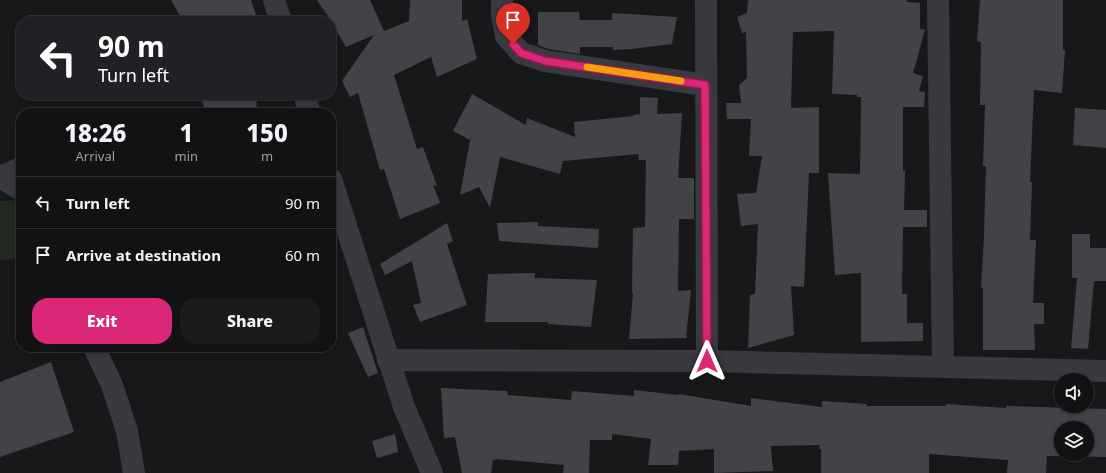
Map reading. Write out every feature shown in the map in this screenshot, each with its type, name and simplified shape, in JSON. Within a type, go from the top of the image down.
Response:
[{"type":"street","points":[[274,0],[279,16]]},
{"type":"street","points":[[502,0],[502,15],[506,36],[521,53],[545,61],[705,85]]},
{"type":"street","points":[[706,0],[705,85],[707,361]]},
{"type":"street","points":[[938,0],[943,367]]},
{"type":"street","points":[[0,177],[16,170]]},
{"type":"street","points":[[0,177],[16,187]]},
{"type":"street","points":[[336,195],[404,407],[432,473]]},
{"type":"street","points":[[96,352],[112,385],[127,431],[134,473]]},
{"type":"street","points":[[388,360],[707,361],[1106,371]]},
{"type":"shaded area","points":[[16,200],[16,259],[0,261],[0,201]]},
{"type":"building","points":[[171,0],[251,0],[256,16],[180,16]]},
{"type":"building","points":[[317,0],[370,0],[384,31],[409,21],[410,0],[462,0],[462,21],[467,19],[477,59],[437,77],[431,57],[394,75],[417,149],[423,147],[437,186],[433,185],[440,203],[400,219],[384,169],[380,170],[358,93],[350,97],[342,81],[374,35],[346,47],[336,30],[336,16],[328,16]]},
{"type":"building","points":[[748,0],[907,0],[907,2],[920,3],[920,29],[925,30],[913,73],[923,76],[919,91],[925,92],[924,107],[903,107],[903,171],[905,171],[904,210],[927,210],[927,227],[903,227],[902,294],[907,294],[907,323],[923,323],[923,341],[861,342],[861,273],[835,275],[828,173],[860,174],[861,97],[857,97],[857,95],[832,94],[834,31],[793,32],[791,108],[819,107],[819,173],[809,173],[804,287],[791,286],[794,335],[748,348],[750,295],[755,294],[758,224],[741,226],[737,194],[756,193],[762,156],[749,156],[751,119],[727,119],[726,103],[741,103],[739,85],[747,78],[746,32],[742,33],[737,17],[747,13]]},
{"type":"building","points":[[980,0],[1063,0],[1063,50],[1065,50],[1062,93],[1034,90],[1030,182],[1032,182],[1030,240],[1036,240],[1033,303],[1044,303],[1044,324],[1034,324],[1035,350],[983,350],[983,288],[981,287],[986,166],[983,166],[985,105],[980,105],[981,42],[977,41]]},
{"type":"building","points":[[538,12],[579,12],[580,20],[612,20],[612,13],[677,17],[672,44],[613,50],[613,47],[580,47],[580,54],[548,49],[538,45]]},
{"type":"building","points":[[472,94],[526,125],[527,118],[575,137],[574,122],[640,114],[640,97],[658,98],[657,114],[682,113],[678,178],[694,178],[694,219],[679,219],[678,291],[691,290],[686,338],[629,339],[633,293],[633,228],[645,227],[646,160],[639,160],[638,154],[563,161],[560,174],[500,157],[490,208],[479,187],[460,195],[470,140],[453,131]]},
{"type":"building","points":[[202,100],[257,100],[256,108],[204,108]]},
{"type":"building","points":[[1075,108],[1106,110],[1106,148],[1073,145]]},
{"type":"building","points":[[538,222],[538,226],[599,229],[598,248],[499,241],[497,223]]},
{"type":"building","points":[[447,223],[453,241],[447,244],[467,305],[420,322],[413,305],[421,303],[412,261],[385,275],[380,264]]},
{"type":"building","points":[[1072,234],[1090,234],[1090,248],[1106,248],[1106,281],[1094,281],[1088,349],[1071,348],[1077,278],[1072,278]]},
{"type":"building","points":[[535,273],[535,278],[597,280],[591,327],[548,324],[548,322],[485,322],[488,274]]},
{"type":"building","points":[[363,327],[378,373],[368,377],[348,333]]},
{"type":"building","points":[[51,362],[74,432],[0,457],[0,382]]},
{"type":"building","points":[[441,388],[507,391],[508,395],[571,400],[572,391],[634,396],[634,390],[679,394],[751,406],[751,398],[822,407],[822,401],[867,404],[866,406],[946,406],[946,404],[1006,408],[1006,406],[1054,407],[1054,413],[1094,413],[1094,409],[1106,409],[1106,457],[1094,457],[1094,421],[1054,421],[1054,456],[1047,456],[1046,473],[1007,473],[1008,460],[929,454],[929,473],[821,473],[820,445],[771,446],[773,471],[714,473],[714,449],[679,451],[678,465],[648,465],[651,439],[612,434],[612,440],[590,440],[589,473],[563,473],[564,465],[496,459],[493,460],[491,473],[462,473],[455,437],[444,438]]},
{"type":"building","points":[[395,434],[398,452],[377,458],[372,441]]},
{"type":"slow traffic","points":[[587,67],[681,81]]},
{"type":"route","points":[[513,44],[521,53],[545,61],[705,85],[707,361]]}]
